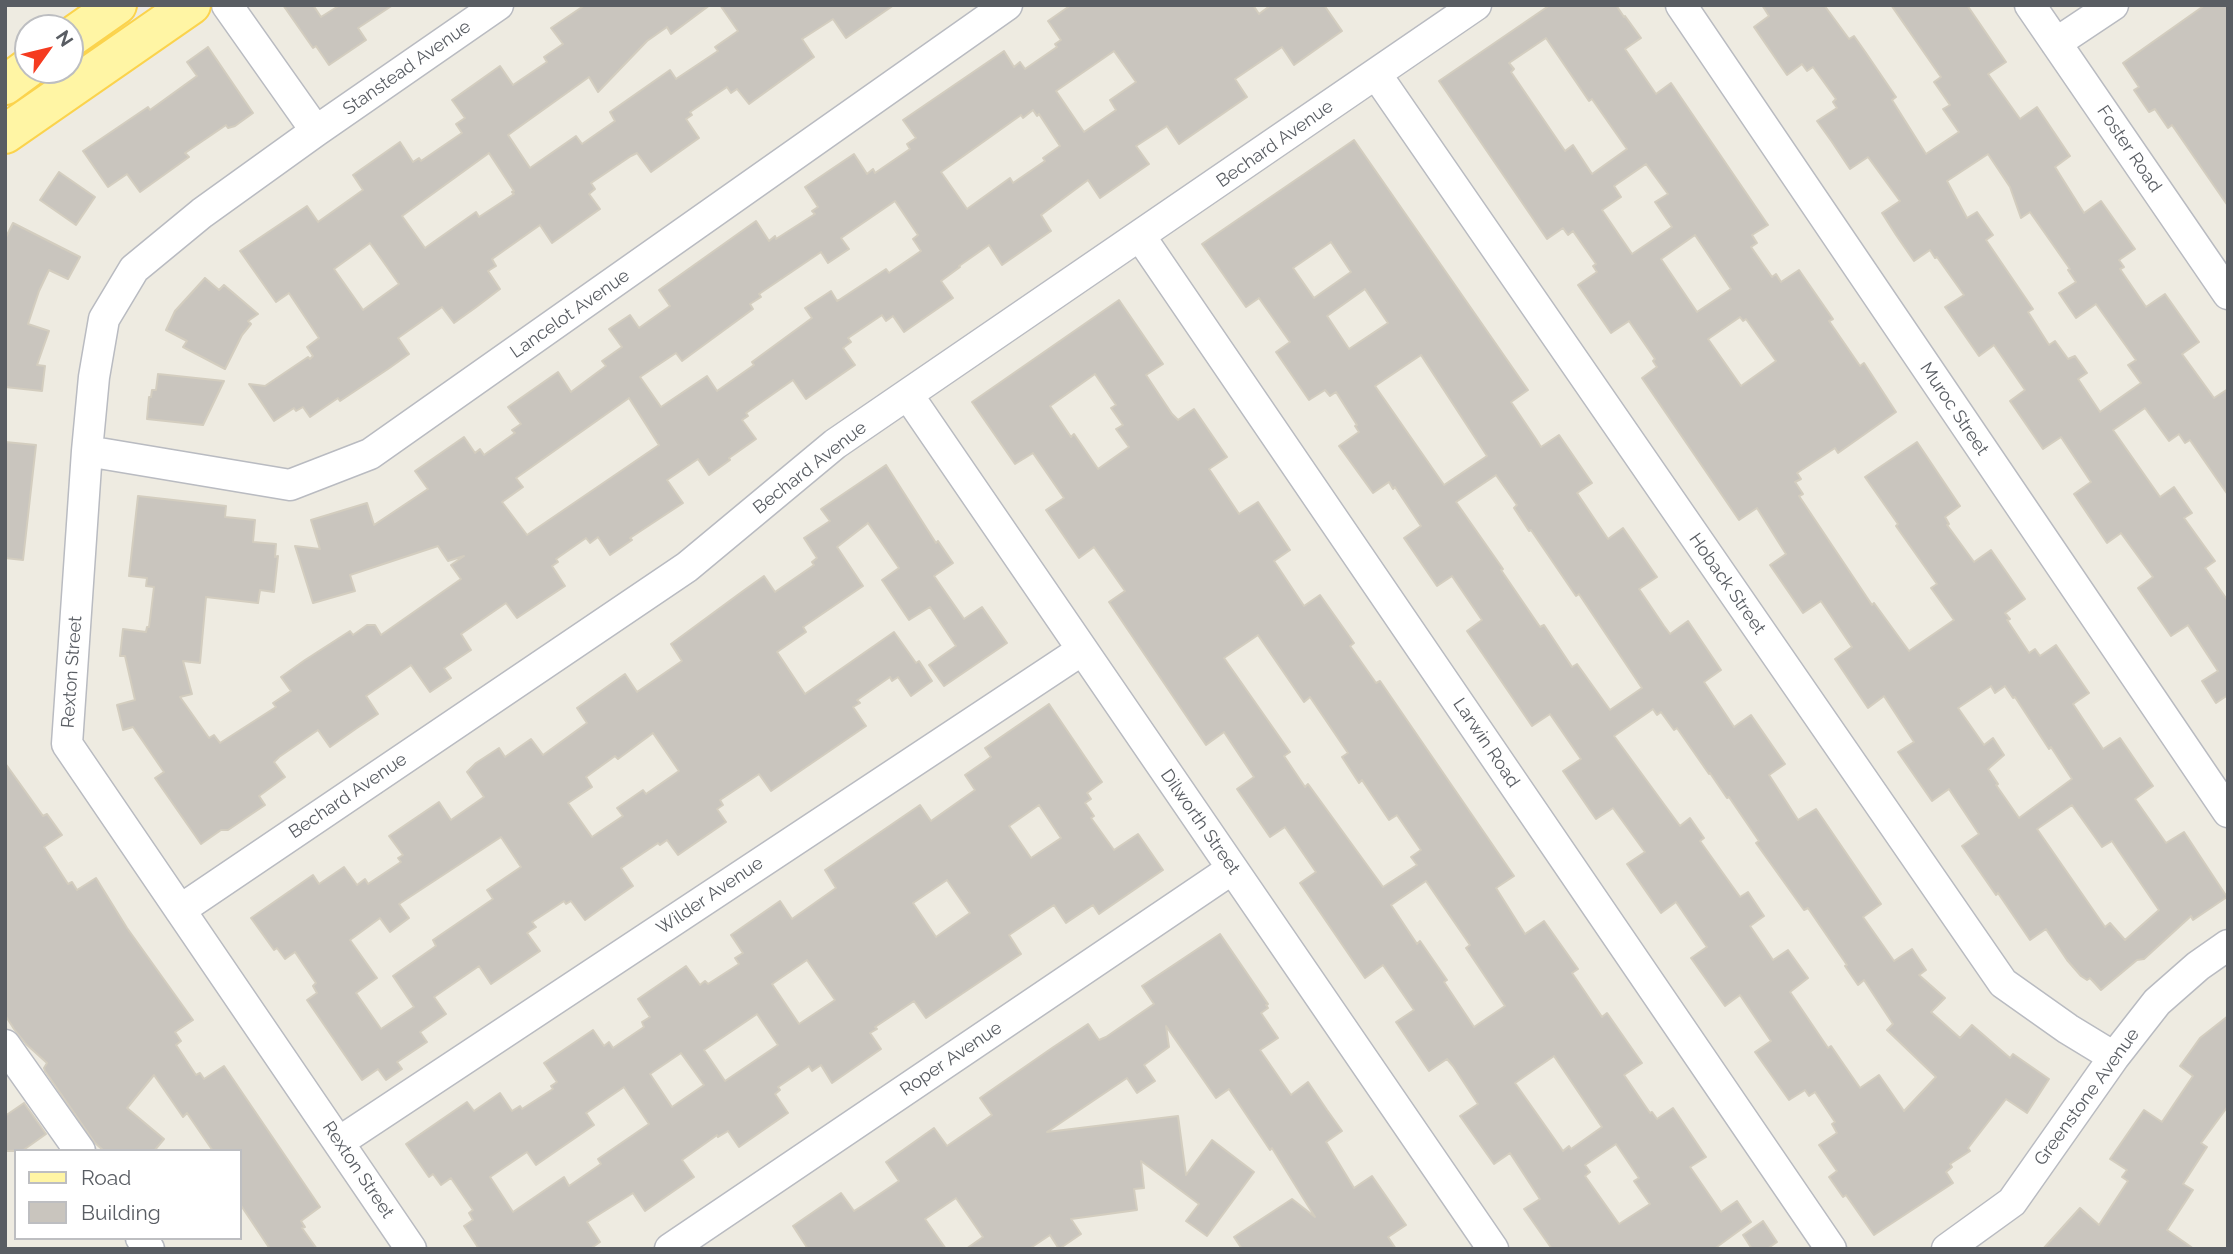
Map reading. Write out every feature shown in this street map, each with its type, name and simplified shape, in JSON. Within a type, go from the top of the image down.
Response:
[{"type":"main road","points":[[84,28],[117,5]]},
{"type":"main road","points":[[5,134],[191,5]]},
{"type":"street","points":[[227,5],[316,131]]},
{"type":"street","name":"Stanstead Avenue","points":[[316,131],[498,5]]},
{"type":"street","name":"Lancelot Avenue","points":[[87,451],[290,485],[370,454],[1007,5]]},
{"type":"street","name":"Bechard Avenue","points":[[180,910],[687,567],[835,444],[1476,5]]},
{"type":"street","name":"Muroc Street","points":[[1681,5],[2228,812]]},
{"type":"street","name":"Foster Road","points":[[2030,5],[2223,277]]},
{"type":"street","points":[[2056,44],[2113,5]]},
{"type":"street","name":"Hoback Street","points":[[1376,74],[2003,983],[2068,1029],[2114,1057]]},
{"type":"street","name":"Rexton Street","points":[[316,131],[202,213],[134,269],[104,319],[94,377],[87,451],[67,744],[411,1249]]},
{"type":"street","name":"Larwin Road","points":[[1140,236],[1831,1249]]},
{"type":"street","name":"Dilworth Street","points":[[908,395],[1493,1249]]},
{"type":"street","name":"Wilder Avenue","points":[[339,1142],[1082,650]]},
{"type":"street","name":"Roper Avenue","points":[[670,1249],[1232,869]]},
{"type":"street","name":"Greenstone Avenue","points":[[1947,1249],[2012,1202],[2114,1057],[2157,1002],[2198,966],[2228,945]]},
{"type":"street","points":[[5,1045],[79,1149]]},
{"type":"building","points":[[283,5],[313,5],[321,17],[340,5],[393,5],[358,28],[366,40],[329,65],[316,46],[313,48]]},
{"type":"building","points":[[585,5],[710,5],[671,34],[667,27],[647,41],[598,92],[589,77],[508,135],[530,168],[576,136],[582,144],[615,121],[610,112],[670,70],[676,79],[718,51],[715,47],[738,31],[720,5],[894,5],[846,38],[833,19],[802,39],[814,57],[749,104],[737,89],[731,93],[727,87],[690,112],[692,115],[686,119],[699,138],[651,172],[637,153],[631,156],[591,183],[595,189],[589,194],[600,209],[552,243],[540,225],[492,259],[496,266],[488,271],[500,289],[475,308],[454,323],[442,307],[398,338],[409,354],[388,369],[310,417],[303,407],[296,411],[294,408],[274,421],[249,384],[265,386],[308,357],[310,359],[313,356],[307,347],[319,338],[289,293],[276,302],[240,251],[307,206],[318,222],[363,190],[353,175],[400,142],[413,162],[419,158],[421,161],[462,133],[456,124],[465,118],[452,100],[500,66],[513,85],[547,62],[544,57],[563,44],[551,28]],"holes":[[[489,153],[514,194],[479,217],[476,212],[425,248],[402,216]],[[370,243],[399,284],[363,310],[334,269]]]},
{"type":"building","points":[[1071,5],[1253,5],[1259,14],[1271,5],[1324,5],[1342,31],[1294,65],[1282,47],[1235,79],[1247,97],[1179,144],[1167,126],[1136,146],[1149,164],[1100,198],[1088,180],[1041,215],[1051,231],[1002,265],[989,245],[941,281],[953,298],[904,332],[893,316],[886,321],[882,315],[848,338],[851,342],[843,348],[855,365],[806,399],[793,380],[746,413],[748,416],[742,420],[756,439],[729,458],[730,460],[709,475],[698,459],[667,480],[683,503],[630,538],[632,540],[610,555],[598,537],[590,543],[586,538],[556,559],[558,562],[552,566],[565,586],[517,618],[506,603],[461,634],[471,650],[444,668],[451,678],[430,692],[411,665],[366,696],[378,714],[330,747],[318,730],[279,757],[274,762],[285,777],[259,796],[265,805],[201,844],[155,778],[164,772],[133,727],[123,730],[117,705],[135,700],[125,656],[120,656],[123,629],[146,632],[154,587],[146,586],[147,578],[129,576],[138,496],[226,506],[225,517],[255,520],[253,542],[276,544],[275,557],[278,556],[274,592],[260,590],[258,603],[206,597],[200,663],[183,661],[192,694],[180,697],[209,738],[214,735],[220,743],[276,707],[273,703],[291,691],[281,677],[305,660],[350,631],[353,635],[367,625],[375,625],[381,635],[461,579],[451,565],[464,556],[448,561],[438,546],[350,575],[355,591],[313,603],[295,546],[320,549],[311,520],[367,503],[374,525],[428,489],[415,471],[464,437],[475,453],[480,449],[484,455],[515,433],[512,430],[521,424],[508,407],[558,372],[571,392],[606,366],[602,361],[622,347],[609,329],[630,315],[639,328],[670,306],[659,290],[756,221],[769,241],[815,214],[812,211],[818,207],[805,187],[854,154],[867,174],[873,169],[875,173],[910,149],[907,144],[916,138],[903,120],[1004,51],[1014,67],[1020,62],[1025,69],[1057,47],[1055,44],[1061,40],[1048,21]],"holes":[[[1114,51],[1136,82],[1110,100],[1116,110],[1084,132],[1056,91]],[[1033,110],[1037,116],[1039,114],[1060,146],[1043,158],[1045,161],[1013,183],[1010,178],[967,209],[941,172],[1021,115],[1023,118]],[[895,201],[918,235],[913,239],[921,251],[889,273],[886,269],[837,301],[831,291],[805,308],[812,318],[717,391],[707,376],[661,407],[640,377],[676,353],[682,361],[753,309],[750,304],[761,297],[759,294],[821,252],[828,263],[849,249],[841,238]],[[629,398],[659,445],[527,535],[502,502],[523,487],[516,478]]]},
{"type":"building","points":[[1550,5],[1616,5],[1641,38],[1625,49],[1656,94],[1671,83],[1768,225],[1752,235],[1757,243],[1751,247],[1772,277],[1776,274],[1781,282],[1799,270],[1833,319],[1829,321],[1860,366],[1864,363],[1896,412],[1838,453],[1835,448],[1797,473],[1801,479],[1795,482],[1803,494],[1799,496],[1872,605],[1874,603],[1909,651],[1954,620],[1931,588],[1937,584],[1865,477],[1917,442],[1960,506],[1945,517],[1949,524],[1947,525],[1974,562],[1991,550],[2025,599],[2005,613],[2029,653],[2035,649],[2040,656],[2056,645],[2089,693],[2073,704],[2103,749],[2120,738],[2153,786],[2135,799],[2166,843],[2184,832],[2227,897],[2193,920],[2191,916],[2144,959],[2137,960],[2101,990],[2090,978],[2087,980],[2081,976],[2046,929],[2030,940],[1962,846],[1979,834],[1949,789],[1932,801],[1898,752],[1914,742],[1884,696],[1868,708],[1835,659],[1852,647],[1821,601],[1803,613],[1770,565],[1786,554],[1757,508],[1739,520],[1642,378],[1657,367],[1653,361],[1655,359],[1629,321],[1611,333],[1578,285],[1597,272],[1593,266],[1596,264],[1573,231],[1568,235],[1563,228],[1547,239],[1439,81]],"holes":[[[1546,38],[1589,101],[1592,99],[1627,149],[1592,174],[1573,145],[1565,151],[1511,72],[1514,69],[1509,63]],[[1646,164],[1668,194],[1655,202],[1672,227],[1632,254],[1602,210],[1621,197],[1614,186]],[[1695,235],[1731,289],[1697,312],[1661,259]],[[1740,317],[1743,321],[1746,319],[1776,361],[1741,386],[1708,339]],[[1991,686],[1995,693],[2005,686],[2072,779],[2019,818],[1988,769],[2004,755],[1993,738],[1984,745],[1958,708]],[[2072,805],[2102,847],[2112,841],[2159,910],[2125,940],[2110,923],[2105,927],[2037,829]]]},
{"type":"building","points":[[1762,5],[1824,5],[1849,39],[1854,36],[1866,53],[1896,97],[1892,100],[1926,154],[1959,132],[1943,109],[1950,105],[1934,82],[1941,77],[1891,5],[1967,5],[2006,62],[1988,74],[2020,119],[2037,107],[2070,156],[2055,167],[2084,213],[2101,201],[2135,249],[2119,260],[2124,267],[2120,269],[2146,307],[2165,294],[2199,342],[2182,354],[2214,398],[2228,389],[2228,495],[2190,440],[2185,443],[2179,434],[2169,441],[2145,408],[2113,430],[2160,497],[2174,487],[2192,513],[2184,518],[2215,561],[2205,568],[2228,601],[2228,695],[2216,703],[2202,681],[2218,671],[2188,625],[2171,636],[2138,588],[2153,577],[2121,533],[2107,543],[2074,494],[2091,482],[2061,437],[2043,449],[2010,401],[2025,390],[1994,345],[1979,356],[1945,307],[1964,295],[1930,250],[1914,261],[1882,213],[1900,201],[1868,157],[1850,169],[1817,121],[1837,108],[1833,102],[1836,99],[1813,67],[1807,71],[1802,64],[1787,75],[1754,27],[1769,16]],"holes":[[[1988,154],[2010,187],[2021,218],[2030,212],[2070,269],[2068,270],[2076,282],[2059,293],[2076,318],[2096,304],[2136,360],[2128,365],[2141,383],[2100,412],[2078,379],[2087,373],[2075,356],[2068,359],[2055,341],[2049,345],[2028,312],[2033,309],[1986,240],[1993,235],[1977,212],[1967,218],[1947,181]]]},
{"type":"building","points":[[2205,5],[2228,5],[2228,206],[2172,125],[2168,128],[2155,109],[2149,112],[2134,90],[2139,87],[2123,63]]},
{"type":"building","points":[[208,47],[253,113],[235,126],[228,128],[226,125],[185,153],[189,157],[140,192],[127,174],[108,187],[83,151],[148,107],[150,110],[197,76],[187,62]]},
{"type":"building","points":[[1354,140],[1528,390],[1511,402],[1541,447],[1559,435],[1592,483],[1577,493],[1608,539],[1623,528],[1657,577],[1639,589],[1664,626],[1670,634],[1688,621],[1721,670],[1704,682],[1734,727],[1751,715],[1785,764],[1769,775],[1798,820],[1816,809],[1881,904],[1863,917],[1894,961],[1912,949],[1926,970],[1919,975],[1945,998],[1931,1012],[1960,1038],[1972,1025],[2010,1058],[2013,1054],[2049,1079],[2027,1113],[2006,1099],[1968,1148],[1970,1151],[1950,1164],[1952,1167],[1946,1172],[1953,1183],[1874,1235],[1846,1195],[1843,1197],[1829,1177],[1837,1171],[1819,1145],[1837,1133],[1832,1124],[1835,1122],[1815,1092],[1809,1096],[1805,1090],[1789,1100],[1755,1052],[1771,1041],[1740,995],[1725,1006],[1691,958],[1707,947],[1676,902],[1661,913],[1627,864],[1645,852],[1613,808],[1596,819],[1563,771],[1581,759],[1550,714],[1532,726],[1467,631],[1482,620],[1452,576],[1437,586],[1404,538],[1421,526],[1395,487],[1393,489],[1389,482],[1373,493],[1339,446],[1359,432],[1336,392],[1330,396],[1325,390],[1309,400],[1276,352],[1290,342],[1259,298],[1246,307],[1202,244]],"holes":[[[1331,242],[1351,272],[1314,298],[1293,268]],[[1365,289],[1388,323],[1349,349],[1327,316]],[[1421,355],[1487,456],[1444,485],[1375,386]],[[1496,475],[1517,505],[1514,508],[1529,531],[1531,530],[1576,596],[1579,594],[1642,688],[1610,710],[1577,664],[1572,667],[1544,625],[1540,627],[1501,570],[1503,569],[1456,502]],[[1653,709],[1657,715],[1661,712],[1674,730],[1677,728],[1727,798],[1729,797],[1759,841],[1756,843],[1804,910],[1808,908],[1858,985],[1864,980],[1893,1024],[1887,1030],[1936,1077],[1904,1111],[1879,1075],[1860,1088],[1831,1046],[1828,1048],[1790,992],[1808,978],[1788,950],[1773,960],[1750,926],[1764,916],[1748,892],[1740,897],[1700,841],[1704,838],[1690,818],[1680,826],[1614,736]]]},
{"type":"building","points":[[59,172],[95,197],[76,225],[40,200]]},
{"type":"building","points":[[13,223],[80,257],[68,279],[49,270],[28,324],[49,331],[37,365],[45,366],[42,391],[5,387],[5,239]]},
{"type":"building","points":[[205,278],[219,290],[224,285],[258,314],[248,321],[251,324],[242,335],[225,369],[183,347],[187,341],[166,330],[175,311]]},
{"type":"building","points":[[1119,300],[1163,364],[1146,375],[1172,414],[1178,420],[1194,409],[1227,457],[1209,469],[1239,514],[1258,502],[1290,550],[1274,561],[1304,606],[1320,595],[1354,643],[1350,646],[1376,683],[1380,681],[1514,876],[1496,888],[1525,934],[1544,921],[1578,969],[1572,973],[1602,1017],[1607,1013],[1642,1063],[1624,1075],[1650,1113],[1657,1119],[1673,1108],[1706,1157],[1690,1167],[1721,1212],[1737,1201],[1751,1222],[1714,1249],[1552,1249],[1524,1209],[1540,1199],[1510,1153],[1494,1164],[1460,1116],[1478,1104],[1453,1066],[1447,1059],[1429,1071],[1396,1022],[1414,1010],[1383,965],[1365,978],[1300,883],[1316,872],[1285,827],[1270,837],[1237,789],[1254,777],[1224,732],[1206,745],[1109,602],[1125,591],[1094,547],[1079,558],[1046,510],[1064,498],[1033,453],[1015,464],[972,402]],"holes":[[[1095,374],[1116,405],[1111,408],[1123,425],[1116,429],[1129,447],[1098,469],[1074,434],[1071,437],[1050,406]],[[1258,635],[1304,702],[1310,697],[1348,753],[1342,757],[1359,783],[1362,780],[1389,820],[1397,815],[1421,850],[1411,857],[1417,865],[1383,887],[1308,784],[1305,787],[1284,756],[1290,752],[1224,658]],[[1426,881],[1470,945],[1466,948],[1505,1006],[1474,1027],[1444,982],[1447,980],[1420,941],[1417,944],[1391,905]],[[1554,1056],[1602,1127],[1571,1149],[1569,1146],[1563,1151],[1515,1083]],[[1616,1144],[1639,1178],[1634,1181],[1650,1204],[1619,1224],[1585,1176],[1590,1172],[1585,1165]]]},
{"type":"building","points":[[158,374],[224,381],[203,425],[147,419],[149,397],[152,390],[156,390]]},
{"type":"building","points":[[5,442],[36,445],[23,560],[5,558]]},
{"type":"building","points":[[886,465],[936,543],[938,541],[953,563],[934,576],[964,619],[982,607],[1007,643],[944,686],[929,665],[956,646],[930,607],[909,620],[882,580],[899,568],[868,523],[837,547],[863,586],[803,627],[806,632],[777,652],[805,694],[894,632],[932,681],[911,696],[898,677],[892,681],[890,677],[857,700],[860,703],[853,707],[866,726],[771,791],[759,774],[720,800],[723,805],[717,809],[726,822],[678,855],[667,840],[660,845],[658,843],[621,868],[633,886],[585,920],[571,901],[566,904],[564,901],[532,922],[536,927],[527,933],[540,951],[491,984],[479,966],[434,997],[446,1014],[420,1032],[427,1042],[397,1062],[402,1069],[386,1080],[378,1069],[362,1080],[307,1000],[317,993],[313,986],[316,983],[295,952],[285,959],[277,948],[274,950],[251,918],[313,875],[319,884],[344,867],[357,885],[365,879],[368,884],[401,862],[398,858],[403,855],[389,836],[439,802],[451,820],[484,797],[467,772],[476,763],[499,748],[505,757],[531,739],[543,755],[587,723],[577,708],[625,674],[637,692],[682,661],[671,644],[743,591],[764,576],[775,592],[814,565],[812,562],[817,558],[804,538],[830,521],[821,509]],"holes":[[[653,733],[679,771],[646,794],[643,790],[617,808],[623,816],[592,837],[568,803],[592,787],[586,777],[615,756],[618,759]],[[501,837],[521,867],[487,890],[493,899],[433,940],[436,946],[393,976],[414,1007],[381,1029],[356,993],[377,978],[350,940],[380,918],[390,932],[409,918],[399,904]]]},
{"type":"building","points":[[1049,704],[1102,782],[1087,793],[1091,799],[1085,803],[1094,816],[1091,818],[1114,850],[1138,834],[1163,870],[1099,914],[1093,905],[1066,923],[1054,905],[1009,935],[1021,954],[926,1018],[914,1001],[875,1027],[877,1029],[870,1033],[881,1049],[832,1083],[821,1065],[812,1071],[809,1066],[778,1087],[780,1090],[775,1094],[788,1113],[739,1147],[728,1131],[718,1137],[717,1135],[682,1160],[694,1177],[645,1211],[633,1193],[587,1222],[600,1242],[590,1249],[479,1249],[464,1226],[473,1220],[469,1213],[473,1210],[451,1178],[441,1185],[433,1174],[429,1177],[406,1144],[467,1102],[474,1111],[500,1093],[512,1111],[520,1106],[522,1109],[553,1089],[551,1086],[557,1082],[544,1063],[593,1030],[604,1046],[609,1042],[613,1048],[644,1027],[642,1022],[650,1017],[638,999],[686,966],[700,985],[705,981],[708,984],[739,964],[735,958],[743,953],[731,935],[780,901],[792,919],[836,888],[825,870],[920,805],[931,821],[975,790],[965,775],[991,757],[985,748]],"holes":[[[1039,805],[1061,838],[1031,858],[1009,826]],[[947,880],[970,913],[936,937],[913,903]],[[807,960],[835,1000],[799,1024],[772,984]],[[757,1014],[778,1045],[725,1081],[704,1050]],[[681,1053],[704,1085],[672,1107],[650,1074]],[[624,1087],[649,1124],[598,1159],[601,1164],[569,1186],[564,1177],[513,1212],[490,1177],[527,1152],[536,1165],[594,1125],[586,1113]]]},
{"type":"building","points":[[5,763],[43,816],[47,814],[62,835],[44,847],[68,884],[72,882],[77,890],[96,878],[127,928],[193,1020],[175,1032],[181,1041],[176,1045],[196,1075],[200,1073],[204,1079],[224,1066],[320,1207],[301,1221],[305,1227],[302,1228],[317,1249],[270,1249],[242,1207],[242,1149],[212,1149],[187,1113],[183,1117],[154,1075],[127,1108],[164,1139],[156,1149],[102,1149],[45,1071],[47,1063],[26,1044],[5,1015]]},
{"type":"building","points":[[1220,934],[1268,1004],[1268,1008],[1261,1013],[1278,1038],[1260,1050],[1291,1095],[1308,1082],[1342,1131],[1326,1142],[1354,1188],[1372,1176],[1406,1225],[1388,1237],[1396,1249],[1242,1249],[1234,1237],[1292,1199],[1315,1217],[1272,1148],[1270,1150],[1229,1089],[1216,1098],[1166,1026],[1169,1047],[1144,1065],[1155,1081],[1137,1093],[1127,1078],[1047,1132],[1178,1116],[1186,1175],[1212,1140],[1254,1172],[1207,1236],[1186,1221],[1199,1204],[1141,1161],[1144,1188],[1134,1189],[1137,1210],[1071,1219],[1081,1234],[1059,1249],[1050,1235],[1029,1249],[966,1249],[983,1237],[956,1198],[925,1219],[946,1249],[808,1249],[793,1226],[841,1193],[854,1211],[899,1181],[886,1162],[934,1128],[947,1146],[992,1115],[980,1098],[1088,1024],[1099,1040],[1106,1037],[1154,1004],[1142,986]]},
{"type":"building","points":[[2228,1016],[2228,1106],[2201,1143],[2207,1147],[2183,1184],[2193,1190],[2167,1230],[2194,1249],[2043,1249],[2080,1208],[2099,1225],[2128,1181],[2122,1177],[2127,1170],[2110,1159],[2144,1110],[2162,1122],[2193,1076],[2180,1066],[2200,1038]]},
{"type":"building","points":[[24,1103],[46,1134],[25,1149],[5,1151],[5,1116]]},
{"type":"building","points":[[1763,1221],[1777,1242],[1767,1249],[1752,1249],[1743,1235]]}]
